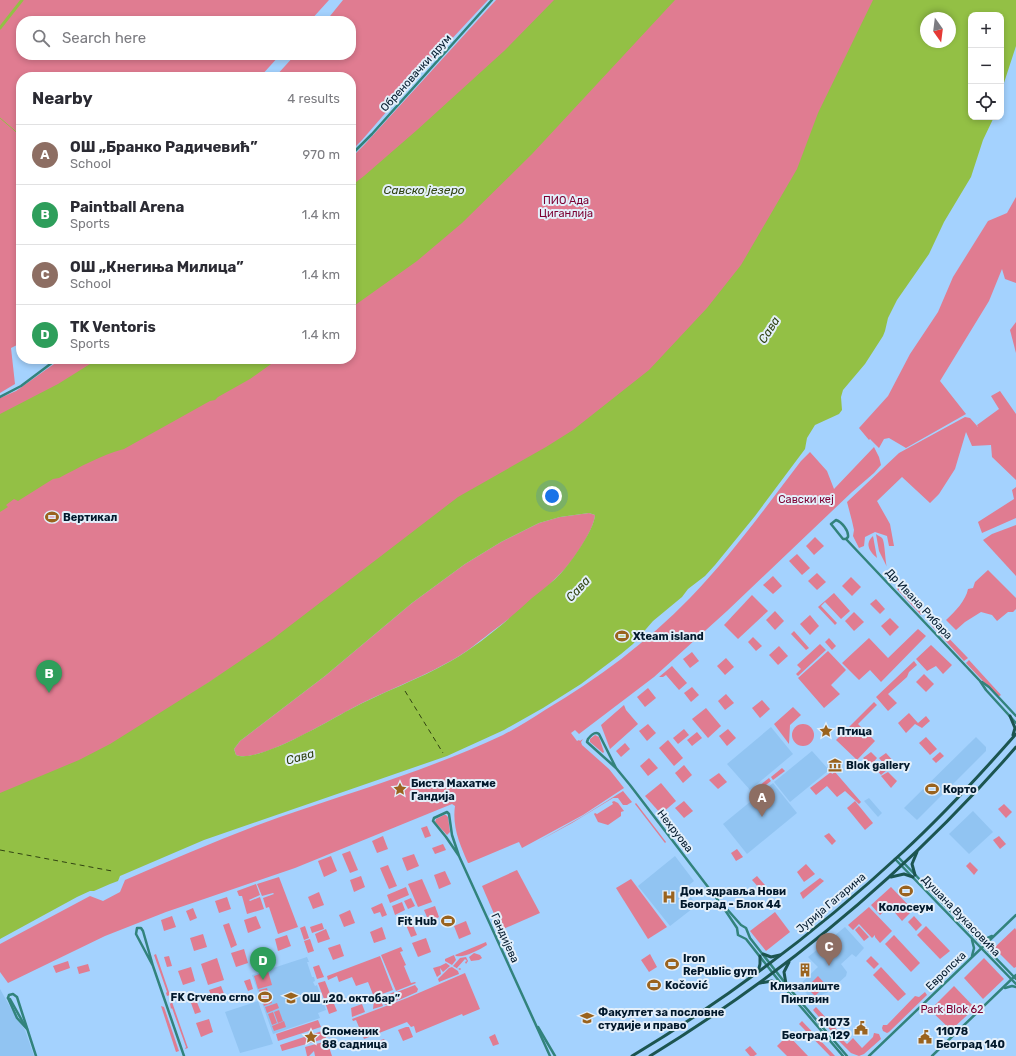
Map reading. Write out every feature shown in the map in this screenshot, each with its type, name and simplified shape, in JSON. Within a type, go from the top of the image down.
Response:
[{"type":"main road","points":[[1010,716],[1014,723],[1015,730],[1011,740]]},
{"type":"main road","name":"Јурија Гагарина","points":[[632,1056],[675,1029],[769,965],[842,906],[896,858],[960,795],[1016,734]]},
{"type":"main road","name":"Јурија Гагарина","points":[[650,1056],[759,983],[836,923],[919,849],[1016,748]]},
{"type":"main road","points":[[886,880],[895,875],[901,874],[914,876],[913,861],[919,849]]},
{"type":"main road","points":[[757,973],[761,955],[773,957],[785,952]]},
{"type":"main road","points":[[759,983],[772,981],[785,985],[784,972],[791,959]]},
{"type":"street","name":"Обреновачки друм","points":[[356,150],[492,0]]},
{"type":"street","points":[[0,397],[21,386],[50,364]]},
{"type":"street","name":"Др Ивана Рибара","points":[[846,539],[848,534],[836,520],[831,524],[832,527],[843,539],[846,539],[980,681],[989,688],[1016,716]]},
{"type":"street","name":"Др Ивана Рибара","points":[[980,681],[986,690],[1016,723]]},
{"type":"street","name":"Нехруова","points":[[616,768],[599,734],[592,734],[587,742],[616,768],[721,904],[738,929]]},
{"type":"street","name":"Гандијева","points":[[459,856],[446,837],[433,822],[434,818],[447,812],[449,814],[452,835],[459,856],[550,1056]]},
{"type":"street","name":"Душана Вукасовића","points":[[896,858],[975,937],[1016,986]]},
{"type":"street","name":"Душана Вукасовића","points":[[914,876],[971,937],[1015,977]]},
{"type":"street","name":"Нехруова","points":[[721,904],[742,926]]},
{"type":"street","name":"Европска","points":[[869,1056],[1016,915]]},
{"type":"street","points":[[761,955],[747,933],[746,928],[742,926],[738,929],[738,935],[743,936],[761,955],[847,1056]]},
{"type":"street","points":[[153,966],[136,934],[137,928],[141,928],[143,931],[153,966],[184,1056]]},
{"type":"street","points":[[743,936],[747,933]]},
{"type":"street","points":[[975,937],[983,940],[995,936]]},
{"type":"street","points":[[971,937],[974,948],[972,958]]},
{"type":"street","points":[[932,1056],[1015,977]]},
{"type":"street","points":[[785,985],[843,1056]]},
{"type":"street","points":[[1002,988],[1016,986]]},
{"type":"street","points":[[27,1029],[8,998],[11,994],[16,995],[36,1056]]},
{"type":"street","name":"Гандијева","points":[[536,1026],[555,1056]]},
{"type":"shaded area","points":[[771,727],[793,754],[750,790],[727,764]]},
{"type":"shaded area","points":[[976,737],[986,747],[986,751],[917,820],[904,808]]},
{"type":"shaded area","points":[[812,751],[829,770],[790,802],[774,782]]},
{"type":"shaded area","points":[[773,783],[797,813],[747,854],[723,824]]},
{"type":"shaded area","points":[[869,798],[882,813],[878,817],[864,801]]},
{"type":"shaded area","points":[[973,811],[993,832],[969,854],[949,834]]},
{"type":"shaded area","name":"Дом здравља Нови Београд - Блок 44","points":[[675,856],[694,881],[684,889],[697,905],[670,926],[638,886]]},
{"type":"shaded area","points":[[845,927],[864,948],[856,957],[852,954],[841,964],[847,972],[846,976],[827,993],[823,994],[814,1002],[799,985],[818,967],[808,957]]},
{"type":"shaded area","name":"ОШ „20. октобар”","points":[[307,957],[309,962],[307,962],[312,977],[314,977],[315,981],[313,982],[315,986],[317,985],[326,1010],[318,1013],[320,1018],[273,1034],[252,975]]},
{"type":"shaded area","points":[[0,989],[25,1030],[34,1056],[0,1056]]},
{"type":"shaded area","points":[[258,1001],[273,1044],[240,1053],[225,1012]]},
{"type":"green space","points":[[0,0],[329,0],[315,16],[16,16],[16,60],[275,60],[265,72],[16,72],[16,346],[11,348],[15,384],[0,393]]},
{"type":"green space","points":[[343,0],[488,0],[421,72],[356,146],[356,72],[280,72],[290,60],[356,60],[356,16],[330,16]]},
{"type":"green space","name":"ПИО Ада Циганлија","points":[[496,0],[890,0],[834,125],[674,371],[413,549],[0,819],[0,398],[16,391],[54,364],[356,364],[356,153]]},
{"type":"green space","points":[[1016,197],[1016,283],[1005,279],[1002,269],[989,301],[940,381],[966,414],[906,448],[889,438],[884,439],[879,448],[870,439],[869,440],[859,428],[888,396],[910,354],[938,312],[953,277],[988,221],[1007,213]]},
{"type":"green space","points":[[1016,322],[1016,353],[1010,330]]},
{"type":"green space","points":[[1000,391],[1016,414],[1016,480],[992,457],[991,445],[972,446],[966,432],[955,469],[939,494],[930,503],[902,477],[877,501],[890,524],[894,546],[889,546],[887,536],[875,532],[865,537],[864,546],[859,548],[853,536],[854,530],[847,502],[899,453],[965,417],[970,418],[978,427],[977,425],[999,409],[991,396]]},
{"type":"green space","name":"Савски кеј","points":[[874,447],[881,465],[874,473],[852,492],[727,611],[654,677],[579,734],[575,730],[571,733],[577,741],[583,739],[581,742],[582,745],[609,769],[624,788],[583,815],[522,848],[519,842],[468,863],[457,836],[454,814],[455,806],[452,804],[295,868],[166,912],[105,936],[8,983],[0,972],[0,944],[90,896],[103,901],[120,892],[125,880],[182,855],[280,817],[393,779],[448,758],[503,735],[524,723],[603,673],[639,645],[674,614],[720,565],[801,461],[810,452],[827,471],[834,489]]},
{"type":"green space","points":[[1016,487],[1016,518],[982,533],[978,522],[1014,499],[1012,490]]},
{"type":"green space","points":[[589,513],[595,515],[591,529],[567,567],[545,589],[463,654],[276,748],[246,756],[236,755],[234,749],[240,741],[325,676],[412,603],[465,564],[501,542],[539,523],[560,517]]},
{"type":"green space","points":[[1016,525],[1016,576],[983,540],[992,534]]},
{"type":"green space","points":[[876,534],[883,540],[887,567],[879,551]]},
{"type":"green space","points":[[873,536],[877,558],[870,551],[868,545]]},
{"type":"green space","points":[[815,537],[824,546],[814,555],[806,546]]},
{"type":"green space","points":[[797,554],[810,568],[802,575],[789,561]]},
{"type":"green space","points":[[988,570],[1016,598],[1016,609],[1013,612],[1008,612],[997,621],[992,615],[981,612],[965,622],[956,630],[946,620],[963,602],[968,589],[973,588],[975,582]]},
{"type":"green space","points":[[817,573],[826,582],[817,590],[808,581]]},
{"type":"green space","points":[[773,576],[782,586],[773,594],[763,585]]},
{"type":"green space","points":[[851,577],[861,587],[852,596],[842,586]]},
{"type":"green space","points":[[898,587],[923,613],[921,615],[897,589]]},
{"type":"green space","points":[[834,593],[850,611],[841,619],[825,602],[821,606],[837,623],[835,625],[818,607]]},
{"type":"green space","points":[[752,595],[768,611],[738,639],[724,625]]},
{"type":"green space","points":[[876,599],[885,609],[880,614],[870,604]]},
{"type":"green space","points":[[775,611],[784,621],[775,630],[766,620]]},
{"type":"green space","points":[[854,612],[864,622],[854,631],[845,621]]},
{"type":"green space","points":[[810,615],[819,626],[810,635],[800,624]]},
{"type":"green space","points":[[890,618],[899,627],[890,636],[881,626]]},
{"type":"green space","points":[[933,622],[968,658],[964,661],[930,624]]},
{"type":"green space","points":[[918,629],[926,636],[881,682],[870,670],[859,680],[842,663],[869,638],[888,658]]},
{"type":"green space","points":[[794,631],[809,648],[806,650],[791,634]]},
{"type":"green space","points":[[753,637],[762,646],[756,651],[748,642]]},
{"type":"green space","points":[[829,638],[836,646],[832,650],[825,642]]},
{"type":"green space","points":[[820,644],[826,650],[798,676],[796,674],[801,669],[797,665]]},
{"type":"green space","points":[[931,645],[952,665],[943,674],[936,666],[927,671],[916,659]]},
{"type":"green space","points":[[779,646],[788,656],[778,665],[769,655]]},
{"type":"green space","points":[[828,651],[846,670],[831,685],[840,694],[824,708],[798,678]]},
{"type":"green space","points":[[692,652],[699,661],[690,668],[683,659]]},
{"type":"green space","points":[[726,658],[734,667],[725,675],[717,666]]},
{"type":"green space","points":[[969,660],[1001,695],[998,697],[966,663]]},
{"type":"green space","points":[[914,661],[917,665],[909,672],[907,677],[888,694],[897,703],[888,711],[876,697]]},
{"type":"green space","points":[[672,666],[687,683],[679,690],[666,675],[659,677]]},
{"type":"green space","points":[[924,674],[934,684],[926,692],[916,682]]},
{"type":"green space","points":[[692,687],[699,695],[691,702],[684,693]]},
{"type":"green space","points":[[648,688],[656,698],[645,707],[637,697]]},
{"type":"green space","points":[[726,694],[734,703],[725,710],[718,701]]},
{"type":"green space","points":[[762,700],[770,709],[760,718],[752,708]]},
{"type":"green space","points":[[874,702],[877,705],[858,724],[875,741],[857,760],[836,740]]},
{"type":"green space","points":[[624,705],[626,710],[638,724],[610,749],[601,725]]},
{"type":"green space","points":[[793,707],[801,715],[790,725],[789,744],[774,724]]},
{"type":"green space","points":[[706,708],[721,726],[708,738],[692,719]]},
{"type":"green space","points":[[909,713],[918,723],[926,716],[930,721],[922,728],[915,724],[906,733],[898,723]]},
{"type":"green space","points":[[648,724],[656,733],[647,741],[639,731]]},
{"type":"green space","points":[[799,724],[807,724],[814,731],[814,739],[807,746],[799,746],[792,739],[792,731]]},
{"type":"green space","points":[[684,729],[689,735],[678,744],[673,738]]},
{"type":"green space","points":[[728,729],[736,738],[727,746],[719,736]]},
{"type":"green space","points":[[697,732],[702,738],[692,746],[687,740]]},
{"type":"green space","points":[[595,735],[599,737],[604,752],[603,753],[590,742],[590,739]]},
{"type":"green space","points":[[926,737],[937,749],[930,755],[919,743]]},
{"type":"green space","points":[[668,740],[683,758],[674,766],[659,748]]},
{"type":"green space","points":[[625,743],[630,749],[621,757],[616,751]]},
{"type":"green space","points":[[871,752],[877,758],[871,765],[863,758]]},
{"type":"green space","points":[[940,752],[944,756],[936,763],[932,759]]},
{"type":"green space","points":[[886,753],[895,763],[889,770],[879,758]]},
{"type":"green space","points":[[649,758],[658,768],[648,776],[640,766]]},
{"type":"green space","points":[[879,761],[887,770],[881,775],[873,766]]},
{"type":"green space","points":[[684,765],[692,775],[683,783],[675,773]]},
{"type":"green space","points":[[782,768],[785,771],[773,780],[771,777]]},
{"type":"green space","points":[[831,772],[832,774],[835,772],[861,802],[859,804],[845,791],[837,797],[827,786],[816,795],[810,788]]},
{"type":"green space","points":[[888,772],[897,781],[891,788],[881,776]]},
{"type":"green space","points":[[719,773],[727,782],[718,789],[709,780]]},
{"type":"green space","points":[[769,778],[771,781],[752,796],[750,793]]},
{"type":"green space","points":[[661,783],[676,801],[661,814],[645,796]]},
{"type":"green space","points":[[623,791],[632,802],[627,805],[623,805],[618,798],[613,798],[572,823],[537,842],[583,816]]},
{"type":"green space","points":[[614,801],[618,803],[624,811],[621,812],[621,816],[608,825],[598,822],[594,814],[597,814],[613,804],[612,802]]},
{"type":"green space","points":[[684,801],[693,811],[684,818],[675,808]]},
{"type":"green space","points":[[855,801],[873,823],[865,830],[847,808]]},
{"type":"green space","points":[[636,803],[666,842],[665,843],[635,804]]},
{"type":"green space","points":[[1004,804],[1012,812],[1006,818],[998,809]]},
{"type":"green space","points":[[444,815],[448,817],[450,832],[447,835],[435,822],[436,819]]},
{"type":"green space","points":[[427,826],[431,836],[425,838],[421,828]]},
{"type":"green space","points":[[829,833],[836,841],[832,845],[824,836]]},
{"type":"green space","points":[[383,836],[388,849],[377,853],[372,841]]},
{"type":"green space","points":[[999,836],[1006,844],[1000,849],[993,840]]},
{"type":"green space","points":[[443,844],[446,850],[435,854],[432,848]]},
{"type":"green space","points":[[737,849],[743,857],[736,861],[731,853]]},
{"type":"green space","points":[[350,851],[358,870],[350,873],[342,854]]},
{"type":"green space","points":[[414,854],[419,866],[407,871],[402,858]]},
{"type":"green space","points":[[331,856],[337,871],[324,877],[318,861]]},
{"type":"green space","points":[[970,862],[978,870],[974,875],[966,866]]},
{"type":"green space","points":[[806,864],[815,874],[804,882],[797,872]]},
{"type":"green space","points":[[388,865],[397,886],[389,889],[380,868]]},
{"type":"green space","points":[[517,870],[540,913],[501,930],[482,886]]},
{"type":"green space","points":[[445,871],[451,884],[439,889],[434,875]]},
{"type":"green space","points":[[361,876],[365,887],[354,892],[350,880]]},
{"type":"green space","points":[[757,876],[765,885],[760,889],[752,880]]},
{"type":"green space","points":[[279,877],[298,927],[278,934],[269,907],[266,908],[263,898],[274,894],[262,896],[257,884]]},
{"type":"green space","points":[[820,878],[824,881],[803,899],[800,893]]},
{"type":"green space","points":[[422,879],[432,902],[418,907],[408,884]]},
{"type":"green space","points":[[631,879],[667,927],[648,939],[616,888]]},
{"type":"green space","points":[[256,884],[260,895],[249,900],[250,901],[260,897],[264,909],[247,914],[242,896],[239,896],[237,891]]},
{"type":"green space","points":[[406,887],[409,895],[390,903],[387,895]]},
{"type":"green space","points":[[891,887],[913,910],[902,921],[891,908],[891,905],[880,915],[871,905]]},
{"type":"green space","points":[[319,892],[324,905],[313,909],[308,897]]},
{"type":"green space","points":[[227,897],[231,909],[219,913],[215,901]]},
{"type":"green space","points":[[411,898],[415,906],[408,909],[404,901]]},
{"type":"green space","points":[[402,902],[405,910],[395,915],[392,906]]},
{"type":"green space","points":[[382,903],[387,915],[382,917],[380,912],[374,914],[371,908]]},
{"type":"green space","points":[[435,906],[439,917],[429,922],[424,910]]},
{"type":"green space","points":[[869,907],[892,931],[880,943],[875,935],[872,938],[859,924],[853,930],[848,925]]},
{"type":"green space","points":[[193,908],[197,918],[190,921],[186,911]]},
{"type":"green space","points":[[350,910],[355,923],[344,927],[339,915]]},
{"type":"green space","points":[[775,912],[790,932],[766,951],[750,931]]},
{"type":"green space","points":[[172,916],[176,927],[164,931],[161,920]]},
{"type":"green space","points":[[256,916],[261,928],[248,933],[244,920]]},
{"type":"green space","points":[[409,916],[417,935],[411,937],[403,918]]},
{"type":"green space","points":[[914,916],[922,925],[916,931],[908,922]]},
{"type":"green space","points":[[466,921],[471,934],[459,939],[454,926]]},
{"type":"green space","points":[[229,923],[237,945],[231,948],[223,925]]},
{"type":"green space","points":[[322,923],[324,929],[312,933],[310,927]]},
{"type":"green space","points":[[305,926],[309,938],[304,940],[300,928]]},
{"type":"green space","points":[[859,926],[869,937],[864,941],[855,930]]},
{"type":"green space","points":[[926,926],[950,951],[940,959],[917,935]]},
{"type":"green space","points":[[382,927],[386,939],[374,943],[370,932]]},
{"type":"green space","points":[[1015,928],[1016,967],[1014,968],[994,948]]},
{"type":"green space","points":[[326,929],[330,939],[318,943],[315,934]]},
{"type":"green space","points":[[203,934],[207,947],[194,951],[190,938]]},
{"type":"green space","points":[[287,935],[291,946],[278,951],[275,939]]},
{"type":"green space","points":[[894,935],[920,963],[911,972],[885,944]]},
{"type":"green space","points":[[426,938],[431,952],[418,957],[412,943]]},
{"type":"green space","points":[[310,939],[314,951],[308,953],[304,941]]},
{"type":"green space","points":[[486,942],[487,945],[472,953],[463,956],[455,955]]},
{"type":"green space","points":[[340,944],[344,956],[333,960],[328,948]]},
{"type":"green space","points":[[401,947],[403,951],[400,952],[406,965],[404,966],[411,983],[416,983],[396,991],[381,955]]},
{"type":"green space","points":[[244,949],[248,963],[236,967],[231,953]]},
{"type":"green space","points":[[474,953],[480,955],[482,958],[471,961],[469,957]]},
{"type":"green space","points":[[156,954],[170,995],[167,996],[167,992],[154,955]]},
{"type":"green space","points":[[650,954],[657,967],[649,972],[641,960]]},
{"type":"green space","points":[[454,955],[456,960],[452,965],[445,961],[445,959]]},
{"type":"green space","points":[[169,956],[172,966],[167,967],[164,957]]},
{"type":"green space","points":[[380,956],[393,990],[374,997],[368,982],[356,986],[352,977],[339,982],[337,976],[328,980],[327,976]]},
{"type":"green space","points":[[871,956],[879,964],[874,969],[866,961]]},
{"type":"green space","points":[[466,957],[468,961],[466,964],[465,962],[467,961],[465,959],[457,968],[458,969],[453,966],[460,958]]},
{"type":"green space","points":[[217,958],[224,980],[208,985],[201,964]]},
{"type":"green space","points":[[984,958],[1004,979],[983,999],[964,978]]},
{"type":"green space","points":[[68,961],[70,968],[56,973],[53,966]]},
{"type":"green space","points":[[446,963],[450,966],[443,972],[440,968],[441,974],[437,977],[433,968]]},
{"type":"green space","points":[[88,964],[90,971],[79,974],[77,967]]},
{"type":"green space","points":[[319,965],[324,977],[317,979],[313,967]]},
{"type":"green space","points":[[191,967],[195,981],[183,985],[178,971]]},
{"type":"green space","points":[[452,967],[458,971],[459,974],[439,982],[438,979]]},
{"type":"green space","points":[[881,967],[906,994],[898,1001],[873,975]]},
{"type":"green space","points":[[268,971],[272,985],[258,989],[254,976]]},
{"type":"green space","points":[[465,973],[480,1009],[463,1016],[462,1014],[416,1033],[414,1026],[411,1027],[407,1022],[364,1039],[356,1020],[353,1021],[352,1019],[407,998]]},
{"type":"green space","points":[[818,976],[826,985],[821,991],[812,982]]},
{"type":"green space","points":[[250,979],[253,989],[248,991],[244,981]]},
{"type":"green space","points":[[325,981],[331,996],[324,999],[318,983]]},
{"type":"green space","points":[[811,984],[819,992],[815,996],[807,988]]},
{"type":"green space","points":[[415,985],[418,989],[417,992],[399,1000],[397,992]]},
{"type":"green space","points":[[221,986],[226,999],[214,1003],[209,990]]},
{"type":"green space","name":"Park Blok 62","points":[[954,986],[975,1008],[951,1030],[930,1010]]},
{"type":"green space","name":"FK Crveno crno","points":[[267,988],[272,1003],[264,1006],[259,990]]},
{"type":"green space","points":[[394,992],[398,1000],[386,1005],[384,1004],[382,997]]},
{"type":"green space","points":[[925,992],[927,995],[889,1032],[887,1033],[883,1031],[883,1025],[887,1025],[915,996],[919,997]]},
{"type":"green space","points":[[380,998],[383,1006],[373,1009],[374,1000]]},
{"type":"green space","points":[[332,999],[337,1011],[329,1014],[325,1002]]},
{"type":"green space","points":[[196,1000],[201,1012],[195,1014],[191,1003]]},
{"type":"green space","points":[[172,1002],[188,1048],[185,1049],[186,1047],[172,1008],[171,1009],[170,1004]]},
{"type":"green space","points":[[277,1003],[279,1008],[267,1013],[265,1007]]},
{"type":"green space","points":[[362,1004],[365,1012],[352,1017],[351,1008]]},
{"type":"green space","points":[[161,1006],[164,1007],[179,1051],[176,1052]]},
{"type":"green space","points":[[816,1007],[841,1034],[837,1038],[813,1010]]},
{"type":"green space","points":[[279,1010],[283,1021],[278,1023],[274,1012]]},
{"type":"green space","points":[[273,1012],[277,1023],[272,1025],[268,1014]]},
{"type":"green space","points":[[209,1019],[213,1032],[201,1037],[196,1023]]},
{"type":"green space","points":[[318,1020],[321,1027],[278,1041],[276,1034]]},
{"type":"green space","points":[[284,1021],[286,1027],[274,1031],[272,1026]]},
{"type":"green space","points":[[802,1021],[835,1056],[830,1056],[799,1024]]},
{"type":"green space","points":[[329,1027],[336,1035],[327,1037],[325,1031]]},
{"type":"green space","points":[[409,1027],[413,1037],[403,1041],[398,1030]]},
{"type":"green space","points":[[322,1031],[324,1032],[326,1038],[282,1051],[280,1045]]},
{"type":"green space","points":[[874,1033],[879,1034],[881,1039],[864,1054],[859,1056],[851,1053],[839,1041],[841,1038],[847,1044],[853,1038],[862,1048],[873,1037]]},
{"type":"green space","points":[[495,1034],[499,1044],[493,1046],[489,1037]]},
{"type":"green space","points":[[788,1035],[808,1056],[787,1056],[777,1046]]},
{"type":"green space","points":[[384,1039],[387,1044],[377,1048],[374,1042]]},
{"type":"green space","points":[[327,1041],[332,1056],[315,1056],[314,1051],[307,1056],[305,1047]]},
{"type":"green space","points":[[750,1046],[757,1054],[754,1056],[750,1056],[745,1050]]},
{"type":"water","name":"Савско језеро","points":[[554,0],[675,0],[532,154],[462,223],[417,261],[356,304],[356,182],[417,130],[504,51]]},
{"type":"water","name":"Сава","points":[[873,0],[1016,0],[1016,46],[1004,83],[1004,12],[968,12],[968,120],[993,120],[983,140],[971,177],[944,222],[929,254],[897,300],[888,318],[883,336],[865,364],[843,390],[841,397],[842,410],[839,414],[815,425],[807,438],[805,449],[755,516],[715,565],[705,576],[688,589],[682,597],[653,621],[633,644],[581,684],[504,730],[447,756],[204,840],[120,876],[118,881],[77,897],[0,939],[0,793],[79,760],[110,744],[209,682],[274,638],[458,497],[573,430],[649,370],[707,308],[741,265],[797,169],[818,113]],"holes":[[[589,513],[595,515],[587,537],[562,572],[483,640],[438,668],[275,748],[246,756],[236,755],[234,749],[240,741],[325,676],[412,603],[465,564],[501,542],[539,523],[560,517]]]},
{"type":"water","points":[[90,364],[271,364],[250,379],[215,400],[210,401],[124,449],[99,458],[59,478],[53,479],[18,501],[14,499],[6,505],[8,507],[0,512],[0,414],[58,384]]},
{"type":"waterway","points":[[0,28],[22,0]]},
{"type":"waterway","points":[[0,118],[16,132]]},
{"type":"ferry route","points":[[405,691],[443,753]]},
{"type":"ferry route","points":[[0,850],[112,871]]},
{"type":"place","name":"Вертикал","points":[[52,517]]},
{"type":"place","name":"Xteam island","points":[[622,636]]},
{"type":"place","name":"Paintball Arena","points":[[49,693]]},
{"type":"place","name":"Птица","points":[[826,731]]},
{"type":"place","name":"Blok gallery","points":[[835,765]]},
{"type":"place","name":"Биста Махатме Гандија","points":[[400,789]]},
{"type":"place","name":"Корто","points":[[932,789]]},
{"type":"place","name":"ОШ „Бранко Радичевић”","points":[[762,817]]},
{"type":"place","name":"Колосеум","points":[[906,891]]},
{"type":"place","name":"Дом здравља Нови Београд - Блок 44","points":[[669,897]]},
{"type":"place","name":"Fit Hub","points":[[448,921]]},
{"type":"place","name":"Iron RePublic gym","points":[[672,964]]},
{"type":"place","name":"ОШ „Кнегиња Милица”","points":[[829,966]]},
{"type":"place","name":"Клизалиште Пингвин","points":[[805,970]]},
{"type":"place","name":"TK Ventoris","points":[[263,980]]},
{"type":"place","name":"Kočović","points":[[654,985]]},
{"type":"place","name":"FK Crveno crno","points":[[265,997]]},
{"type":"place","name":"ОШ „20. октобар”","points":[[291,998]]},
{"type":"place","name":"Факултет за пословне студије и право","points":[[587,1018]]},
{"type":"place","name":"11073 Београд 129","points":[[861,1028]]},
{"type":"place","name":"Споменик 88 садница","points":[[311,1037]]},
{"type":"place","name":"11078 Београд 140","points":[[925,1037]]}]
